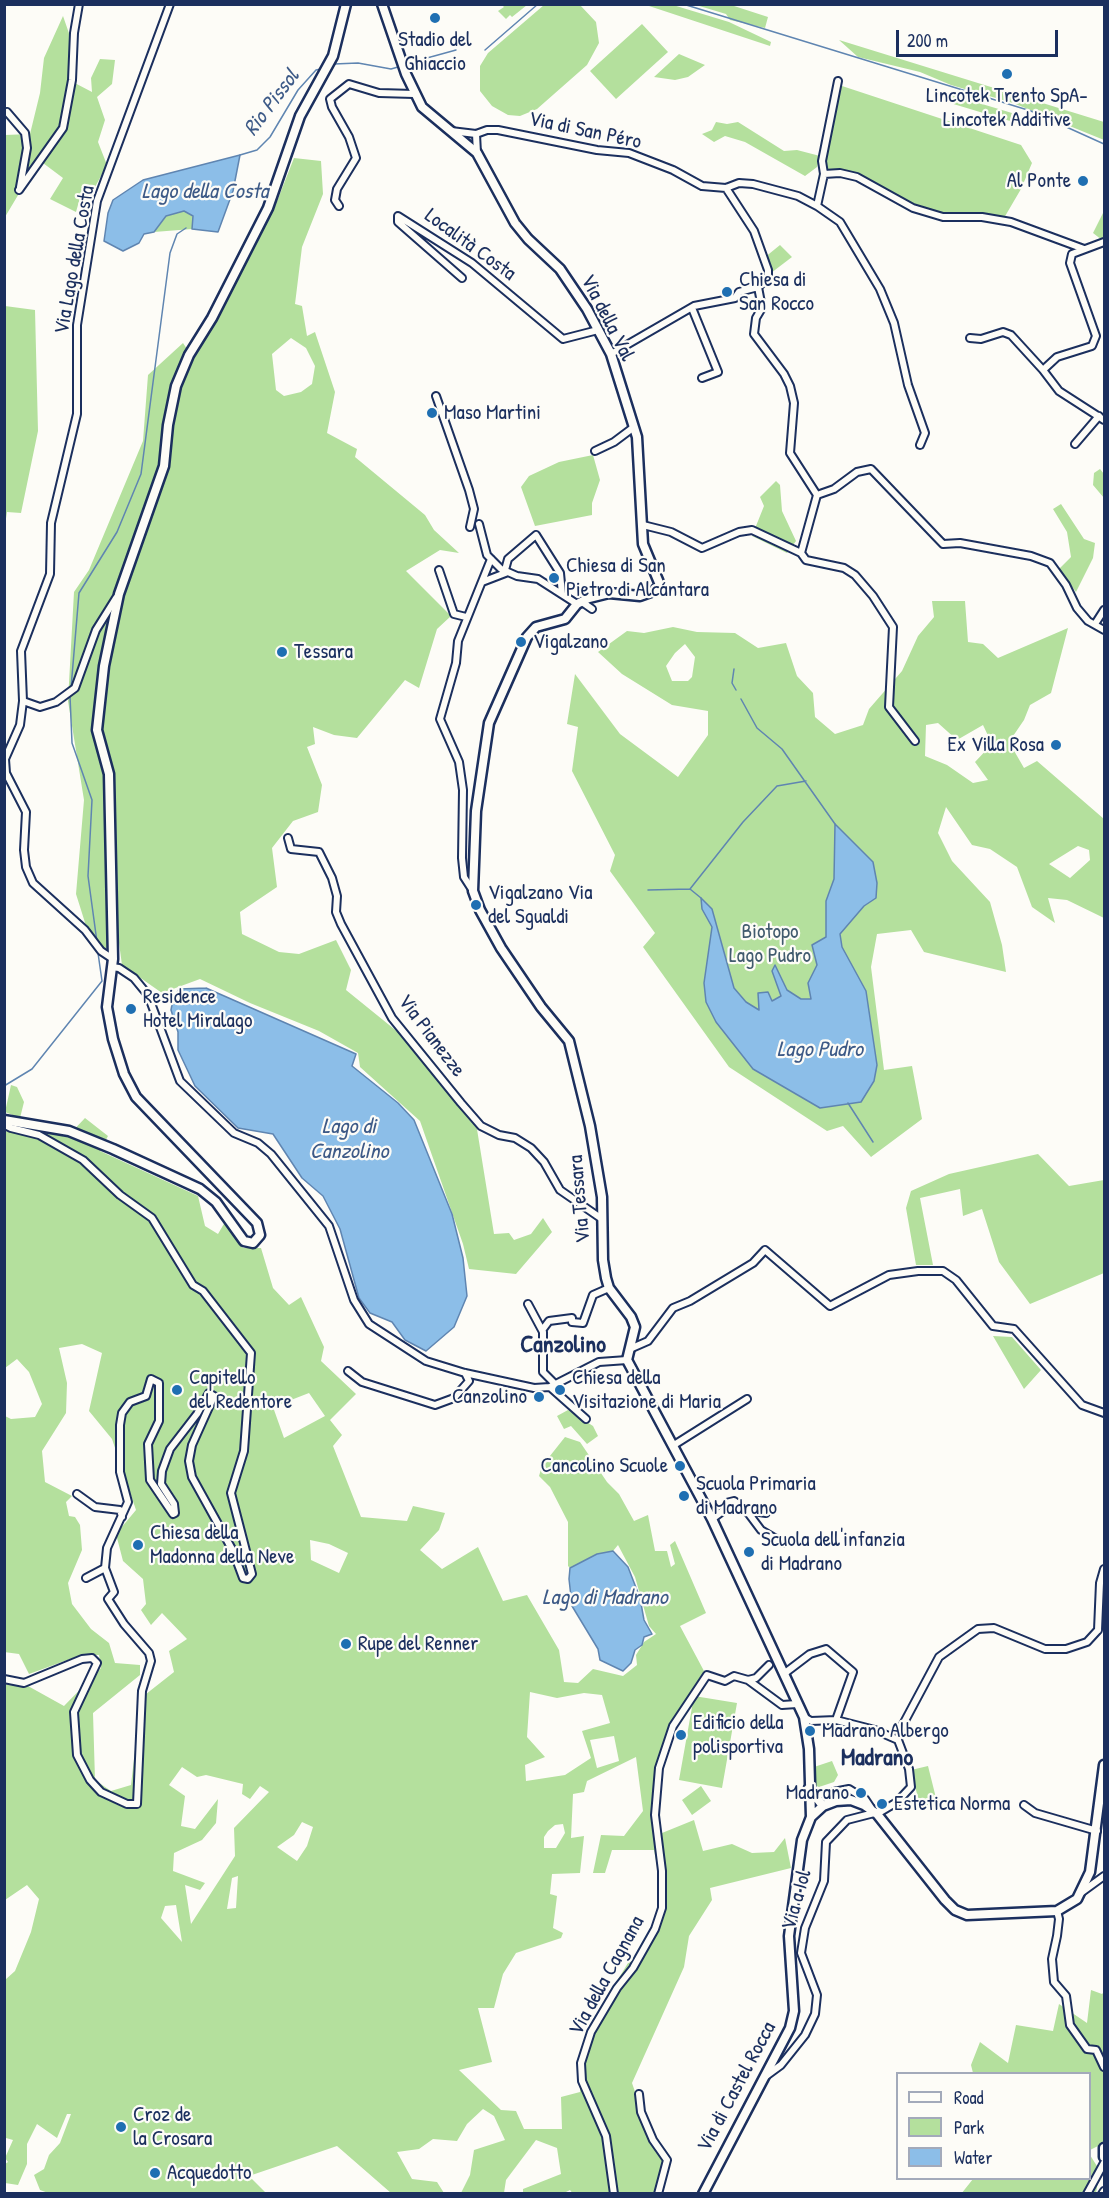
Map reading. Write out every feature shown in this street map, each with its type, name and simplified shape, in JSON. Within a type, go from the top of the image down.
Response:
[{"type":"main road","points":[[5,1120],[69,1131],[200,1189],[216,1202],[244,1241],[253,1243],[257,1240],[261,1231],[257,1223],[148,1113],[136,1097],[113,1039],[106,1006],[112,963],[109,774],[97,730],[104,666],[119,594],[164,466],[168,425],[176,386],[189,355],[212,318],[268,208],[300,116],[333,56],[346,4]]},
{"type":"main road","points":[[382,4],[414,94]]},
{"type":"main road","name":"Via della Val","points":[[414,94],[422,107],[477,153],[515,223],[528,239],[560,269],[598,330],[610,354],[637,438],[645,554],[660,585],[654,591],[640,596],[609,593],[580,603]]},
{"type":"main road","points":[[473,891],[476,811],[489,723],[527,637],[536,627],[564,619],[580,603]]},
{"type":"main road","name":"Via Tessara","points":[[473,891],[480,910],[506,957],[568,1041],[590,1126],[602,1197],[603,1260],[609,1288],[631,1317],[635,1328],[632,1347]]},
{"type":"main road","points":[[632,1347],[627,1360],[712,1519],[755,1616],[776,1660],[785,1673],[804,1717],[809,1749],[811,1817]]},
{"type":"main road","points":[[809,1788],[818,1796],[823,1806],[836,1801],[851,1800],[875,1812],[955,1910],[968,1915],[1057,1911],[1067,1907],[1082,1892],[1090,1872],[1104,1765]]},
{"type":"main road","name":"Via di Castel Rocca","points":[[703,2193],[790,2028],[794,2011],[789,1936],[802,1840],[811,1817],[823,1806]]},
{"type":"main road","points":[[1104,2148],[1104,2157]]},
{"type":"street","points":[[7,112],[25,133],[27,148],[19,190],[63,128],[72,80],[74,33],[79,4]]},
{"type":"street","name":"Via Lago della Costa","points":[[170,4],[97,201],[77,325],[77,414],[51,523],[50,574],[42,601],[21,651],[23,701],[20,726],[5,759],[6,773],[26,812],[24,850],[26,867],[33,883],[85,930],[112,963],[134,978],[148,995],[180,1081],[234,1133],[258,1143],[272,1154],[329,1226],[354,1300],[369,1324],[415,1355],[465,1373],[534,1388],[552,1385]]},
{"type":"street","points":[[817,206],[824,174],[822,160],[838,81]]},
{"type":"street","points":[[339,206],[334,200],[337,189],[356,158],[349,136],[332,107],[330,99],[349,84],[379,93],[414,94]]},
{"type":"street","name":"Via di San Péro","points":[[451,131],[473,133],[498,129],[597,150],[629,153],[674,170],[702,186],[726,188],[739,183],[753,184],[798,196],[817,206],[840,222],[880,289],[894,323],[908,385],[925,433],[920,445]]},
{"type":"street","points":[[467,143],[473,133]]},
{"type":"street","points":[[473,133],[477,153]]},
{"type":"street","points":[[824,174],[840,173],[857,177],[923,211],[943,217],[982,216],[1011,222],[1084,249]]},
{"type":"street","points":[[610,354],[692,308],[735,298],[739,292],[758,286],[768,278],[768,270],[754,231],[726,188]]},
{"type":"street","name":"Località Costa","points":[[462,278],[398,222],[398,216],[472,263],[563,339],[598,330]]},
{"type":"street","points":[[1043,370],[1057,357],[1092,346],[1096,336],[1070,263],[1072,254],[1104,242]]},
{"type":"street","points":[[758,286],[762,308],[756,318],[754,334],[784,374],[790,386],[794,403],[790,453],[817,495],[801,553]]},
{"type":"street","points":[[692,308],[718,372],[702,378]]},
{"type":"street","points":[[970,338],[981,339],[1003,332],[1011,335],[1059,391],[1102,418],[1075,444]]},
{"type":"street","points":[[436,396],[469,489],[474,509],[470,527]]},
{"type":"street","points":[[595,451],[614,442],[634,428]]},
{"type":"street","points":[[817,495],[834,489],[857,472],[871,469],[943,544],[972,545],[1031,556],[1050,563],[1066,585],[1077,608],[1104,630]]},
{"type":"street","points":[[479,524],[485,550],[491,559],[506,571],[538,579],[562,594],[565,599],[592,609]]},
{"type":"street","points":[[643,525],[671,532],[702,548],[739,532],[752,530],[801,553],[807,560],[844,567],[855,575],[883,609],[893,627],[889,707],[915,741]]},
{"type":"street","points":[[506,571],[508,559],[536,535],[560,573],[562,594]]},
{"type":"street","points":[[473,891],[464,877],[463,790],[459,762],[440,719],[466,617],[491,559]]},
{"type":"street","points":[[439,570],[451,609],[456,616],[466,617]]},
{"type":"street","points":[[481,582],[506,571]]},
{"type":"street","points":[[23,701],[40,707],[56,702],[74,689],[96,630],[119,594]]},
{"type":"street","points":[[1095,624],[1104,610]]},
{"type":"street","points":[[4,745],[14,740]]},
{"type":"street","name":"Via Pianezze","points":[[288,838],[291,849],[319,852],[332,878],[339,918],[392,1018],[461,1103],[481,1126],[499,1135],[515,1138],[531,1148],[544,1162],[560,1190],[602,1219]]},
{"type":"street","points":[[4,1679],[24,1683],[82,1659],[92,1659],[97,1663],[74,1712],[77,1755],[90,1780],[101,1792],[127,1804],[137,1804],[141,1698],[151,1661],[149,1653],[128,1630],[108,1599],[114,1592],[105,1568],[107,1548],[128,1502],[120,1472],[120,1425],[127,1405],[146,1395],[152,1379],[159,1383],[159,1421],[148,1443],[147,1459],[150,1480],[173,1514],[176,1509],[161,1484],[162,1471],[170,1449],[211,1393],[214,1400],[192,1445],[189,1461],[192,1477],[234,1551],[243,1578],[246,1580],[251,1577],[252,1567],[231,1493],[244,1451],[251,1353],[203,1291],[193,1285],[152,1218],[120,1196],[83,1160],[39,1135],[10,1128],[5,1125],[5,1120]]},
{"type":"street","points":[[632,1347],[648,1341],[673,1308],[690,1301],[753,1263],[765,1250],[830,1306],[889,1275],[918,1270],[943,1271],[956,1280],[993,1326],[1014,1329],[1082,1405],[1104,1413]]},
{"type":"street","points":[[543,1329],[549,1322],[572,1317],[572,1322],[583,1323],[593,1295],[609,1288]]},
{"type":"street","points":[[528,1304],[543,1329],[543,1372],[552,1385],[586,1419]]},
{"type":"street","points":[[552,1385],[599,1362],[627,1360]]},
{"type":"street","points":[[348,1371],[362,1382],[435,1405],[450,1401],[469,1381],[465,1373]]},
{"type":"street","points":[[674,1445],[747,1399]]},
{"type":"street","points":[[77,1494],[95,1507],[120,1510],[122,1517]]},
{"type":"street","points":[[712,1519],[731,1500],[746,1510],[761,1530],[783,1543]]},
{"type":"street","points":[[746,1510],[766,1513]]},
{"type":"street","points":[[86,1578],[105,1568]]},
{"type":"street","points":[[818,1796],[849,1789],[866,1799],[875,1812],[897,1802],[910,1787],[909,1769],[898,1740],[900,1730],[939,1657],[978,1629],[994,1628],[1045,1649],[1066,1649],[1087,1642],[1101,1631],[1100,1583],[1104,1569]]},
{"type":"street","points":[[785,1673],[810,1654],[826,1649],[853,1672],[836,1720]]},
{"type":"street","points":[[748,1680],[756,1678],[769,1665]]},
{"type":"street","name":"Via della Cagnana","points":[[614,2193],[606,2136],[582,2081],[581,2063],[597,2022],[617,1988],[633,1968],[655,1929],[662,1908],[662,1871],[655,1815],[659,1768],[673,1726],[707,1675],[725,1681],[734,1676],[748,1680]]},
{"type":"street","points":[[748,1680],[783,1705],[797,1704]]},
{"type":"street","points":[[804,1717],[819,1721],[836,1720],[898,1740]]},
{"type":"street","points":[[892,1725],[900,1730]]},
{"type":"street","points":[[1024,1805],[1035,1813],[1097,1831]]},
{"type":"street","name":"Via a Iol","points":[[762,2079],[781,2065],[805,2035],[814,2014],[817,1995],[801,1953],[805,1928],[824,1881],[826,1842],[848,1820],[875,1812]]},
{"type":"street","points":[[1082,1892],[1104,1876]]},
{"type":"street","points":[[1057,1911],[1058,1927],[1052,1959],[1054,1982],[1066,1996],[1070,2025],[1087,2049],[1096,2050],[1104,2067]]},
{"type":"street","points":[[639,2094],[641,2112],[653,2140],[667,2160],[658,2193]]},
{"type":"street","points":[[1087,2193],[1104,2163]]},
{"type":"green space","points":[[502,5],[527,5],[506,19],[498,11],[504,7]]},
{"type":"green space","points":[[544,5],[580,5],[596,22],[599,43],[587,65],[537,109],[520,116],[508,115],[492,106],[480,91],[480,66],[488,53]]},
{"type":"green space","points":[[646,5],[673,5],[729,22],[771,42],[770,46]]},
{"type":"green space","points":[[696,5],[731,5],[768,17],[765,28],[730,20],[726,14]]},
{"type":"green space","points":[[63,16],[72,42],[69,80],[92,92],[91,78],[100,59],[115,60],[112,84],[97,97],[105,120],[98,142],[107,165],[95,187],[83,187],[76,212],[50,199],[63,178],[39,160],[5,217],[5,135],[30,134],[40,93],[44,58]]},
{"type":"green space","points":[[642,24],[668,52],[616,99],[590,71]]},
{"type":"green space","points":[[839,40],[1104,122],[1104,140],[1013,103],[951,85],[920,72],[858,57]]},
{"type":"green space","points":[[679,54],[705,65],[688,77],[675,80],[654,77]]},
{"type":"green space","points":[[839,85],[1021,145],[1032,163],[1021,189],[1004,218],[944,216],[914,207],[866,181],[825,173],[823,161]]},
{"type":"green space","points":[[942,92],[1012,113],[1010,121],[940,100]]},
{"type":"green space","points":[[716,122],[727,124],[738,122],[784,151],[797,150],[820,156],[817,167],[805,176],[745,142],[725,136],[714,142],[702,134],[712,130]]},
{"type":"green space","points":[[294,158],[321,161],[323,194],[302,247],[295,304],[302,306],[307,336],[315,332],[335,392],[327,433],[357,449],[355,457],[425,515],[434,530],[459,553],[440,550],[406,571],[451,616],[437,629],[419,688],[405,680],[357,738],[334,735],[313,727],[315,744],[307,747],[322,785],[318,812],[293,821],[272,848],[277,887],[240,912],[242,934],[279,952],[299,954],[336,940],[351,970],[346,990],[404,1037],[476,1123],[494,1234],[509,1233],[514,1240],[531,1234],[543,1218],[552,1232],[516,1274],[469,1269],[463,1244],[420,1121],[360,1067],[358,1053],[319,1031],[250,1003],[200,979],[162,993],[122,965],[119,943],[103,949],[87,929],[76,894],[84,800],[68,701],[74,592],[89,570],[143,441],[148,375],[183,343],[193,358],[274,209]],"holes":[[[291,338],[306,348],[315,366],[312,384],[301,392],[284,396],[276,390],[272,354]]]},
{"type":"green space","points":[[184,211],[193,216],[192,229],[154,232],[166,216]]},
{"type":"green space","points":[[1104,211],[1104,238],[1102,240],[1093,233]]},
{"type":"green space","points":[[780,245],[792,257],[771,273],[764,258]]},
{"type":"green space","points":[[5,306],[35,310],[38,431],[21,513],[7,512],[5,525]]},
{"type":"green space","points":[[593,455],[600,480],[592,503],[592,515],[535,526],[521,487],[529,476],[559,462]]},
{"type":"green space","points":[[1100,469],[1104,474],[1104,498],[1093,485],[1094,473]]},
{"type":"green space","points":[[776,481],[780,485],[782,511],[796,541],[787,553],[752,536],[764,506],[760,497]]},
{"type":"green space","points":[[1061,504],[1084,539],[1095,543],[1093,558],[1076,592],[1059,569],[1071,557],[1067,532],[1053,509]]},
{"type":"green space","name":"Biotopo Lago Pudro","points":[[932,601],[965,601],[968,642],[983,644],[998,658],[1068,628],[1051,693],[1030,705],[1024,720],[1009,742],[1024,768],[1037,761],[1104,819],[1104,918],[1067,900],[1048,898],[1055,923],[1032,907],[1017,867],[990,849],[972,845],[946,807],[938,833],[952,861],[990,902],[1002,945],[1006,972],[924,952],[911,930],[877,934],[871,967],[884,1070],[912,1066],[922,1119],[871,1157],[843,1126],[827,1131],[729,1067],[643,947],[655,933],[610,871],[615,855],[572,771],[578,727],[567,724],[575,674],[620,734],[678,777],[708,735],[708,711],[672,705],[622,674],[598,652],[627,631],[644,633],[673,627],[697,632],[735,633],[758,648],[786,643],[797,676],[813,693],[815,717],[835,734],[863,725],[869,709],[902,671],[918,636],[934,617]],"holes":[[[685,644],[695,657],[692,677],[688,681],[672,681],[666,666]],[[938,723],[957,740],[983,725],[992,744],[975,762],[988,780],[973,783],[947,765],[925,756],[926,725]],[[1078,846],[1089,850],[1090,860],[1070,878],[1049,864]]]},
{"type":"green space","points":[[11,1085],[17,1087],[24,1102],[20,1118],[5,1112]]},
{"type":"green space","points":[[85,1118],[108,1136],[100,1151],[198,1196],[205,1226],[218,1234],[225,1222],[243,1248],[261,1248],[273,1288],[289,1305],[301,1297],[324,1347],[321,1361],[356,1394],[330,1420],[342,1435],[333,1446],[361,1517],[407,1521],[413,1506],[445,1513],[439,1530],[420,1550],[442,1569],[478,1547],[503,1601],[527,1595],[559,1650],[564,1682],[578,1683],[593,1669],[623,1676],[637,1665],[636,1655],[644,1642],[656,1634],[649,1626],[635,1577],[618,1545],[613,1551],[597,1554],[570,1568],[568,1566],[568,1522],[550,1487],[539,1476],[542,1466],[565,1437],[580,1442],[607,1482],[619,1494],[634,1521],[648,1515],[655,1551],[667,1551],[671,1567],[675,1564],[670,1545],[675,1541],[706,1613],[680,1626],[704,1671],[676,1722],[657,1782],[652,1803],[662,1833],[694,1820],[703,1851],[732,1844],[752,1853],[774,1852],[785,1838],[791,1868],[710,1888],[712,1900],[689,1936],[684,1967],[632,2083],[649,2133],[667,2162],[659,2193],[573,2194],[570,2190],[564,2193],[523,2193],[523,2189],[561,2174],[557,2148],[536,2140],[506,2180],[504,2193],[461,2193],[470,2175],[474,2150],[505,2140],[494,2116],[483,2109],[467,2124],[457,2141],[433,2139],[419,2149],[397,2152],[412,2179],[437,2182],[444,2193],[391,2193],[337,2146],[249,2176],[266,2193],[51,2194],[40,2190],[34,2175],[44,2169],[49,2155],[60,2143],[71,2114],[67,2114],[57,2138],[37,2124],[27,2144],[27,2164],[18,2185],[5,2183],[5,2164],[8,2162],[5,2158],[13,2140],[6,2138],[5,2141],[5,1980],[15,1971],[31,1932],[39,1899],[27,1885],[5,1900],[4,1680],[7,1685],[28,1686],[64,1706],[101,1668],[99,1655],[81,1655],[29,1674],[19,1654],[4,1652],[5,1416],[11,1419],[35,1417],[42,1404],[29,1372],[17,1359],[5,1368],[5,1131],[23,1134],[30,1129],[67,1137]],"holes":[[[82,1344],[102,1353],[89,1411],[112,1439],[136,1510],[116,1534],[123,1561],[143,1579],[146,1604],[141,1610],[151,1625],[162,1613],[187,1639],[169,1651],[174,1672],[141,1698],[131,1785],[111,1791],[95,1780],[93,1713],[140,1675],[140,1665],[115,1663],[109,1643],[91,1629],[72,1604],[68,1583],[82,1550],[80,1525],[75,1517],[69,1516],[66,1502],[72,1496],[45,1482],[42,1451],[66,1413],[67,1383],[59,1348]],[[309,1393],[325,1416],[284,1438],[273,1407]],[[310,1540],[329,1544],[348,1553],[339,1573],[311,1560]],[[530,1692],[557,1698],[584,1693],[602,1695],[610,1723],[582,1731],[591,1758],[565,1775],[526,1781],[525,1765],[545,1757],[527,1737]],[[614,1736],[619,1761],[597,1768],[590,1740]],[[636,1757],[643,1811],[624,1836],[601,1835],[593,1873],[605,1873],[612,1850],[654,1850],[664,1904],[653,1939],[628,1963],[609,1994],[580,2053],[580,2092],[561,2097],[562,2129],[524,2129],[516,2111],[501,2110],[459,2070],[492,2062],[478,2008],[494,2008],[503,1974],[516,1953],[561,1938],[563,1933],[553,1928],[557,1896],[550,1894],[552,1874],[580,1873],[584,1836],[571,1838],[573,1794],[584,1792],[587,1781]],[[182,1767],[197,1777],[206,1775],[243,1784],[242,1794],[250,1799],[260,1786],[269,1792],[234,1828],[235,1856],[191,1924],[185,1885],[200,1890],[205,1883],[173,1871],[174,1853],[202,1840],[216,1823],[218,1799],[195,1829],[181,1826],[185,1796],[169,1785]],[[302,1822],[313,1827],[307,1846],[297,1861],[277,1847],[294,1835]],[[563,1824],[565,1833],[556,1848],[544,1848],[544,1837],[555,1825]],[[238,1876],[236,1908],[227,1909],[232,1878]],[[176,1905],[182,1942],[161,1918],[165,1906]]]},
{"type":"green space","points":[[1038,1154],[1069,1186],[1104,1180],[1104,1273],[1030,1304],[999,1262],[982,1209],[963,1216],[960,1189],[920,1198],[933,1265],[916,1265],[906,1208],[911,1191],[949,1174]]},
{"type":"green space","points":[[993,1336],[1012,1337],[1041,1370],[1024,1389]]},
{"type":"green space","points":[[568,1410],[593,1426],[598,1436],[587,1444],[571,1426],[564,1429],[557,1416]]},
{"type":"green space","points":[[694,1696],[737,1703],[722,1788],[679,1780]]},
{"type":"green space","points":[[832,1761],[838,1775],[834,1782],[819,1787],[814,1785],[814,1767]]},
{"type":"green space","points":[[928,1766],[938,1806],[921,1810],[911,1770]]},
{"type":"green space","points":[[701,1786],[711,1801],[692,1815],[682,1800]]},
{"type":"green space","points":[[1091,1990],[1102,1994],[1104,1992],[1104,2143],[1091,2150],[1091,2072],[973,2072],[971,2065],[980,2042],[1008,2063],[1016,2025],[1053,2031],[1059,2004],[1087,2023]]},
{"type":"green space","points":[[1091,2157],[1100,2171],[1096,2193],[961,2194],[972,2180],[1091,2180]]},
{"type":"water","name":"Lago della Costa","points":[[240,155],[233,191],[218,232],[192,229],[193,216],[184,211],[166,216],[154,232],[144,234],[139,243],[123,251],[104,241],[108,213],[113,200],[143,180]]},
{"type":"water","name":"Lago Pudro","points":[[835,824],[873,862],[877,883],[876,898],[864,906],[840,934],[842,947],[866,991],[877,1065],[874,1081],[861,1102],[820,1108],[753,1069],[716,1022],[706,1002],[704,983],[712,927],[702,909],[701,898],[712,909],[734,988],[746,1002],[759,1010],[758,993],[768,992],[772,1001],[781,996],[772,971],[775,965],[787,990],[801,999],[811,999],[808,983],[817,965],[812,945],[826,937],[826,901],[834,879]]},
{"type":"water","name":"Lago di Canzolino","points":[[206,988],[356,1054],[352,1066],[398,1103],[414,1120],[452,1214],[463,1258],[467,1296],[454,1327],[426,1351],[405,1340],[392,1322],[370,1313],[359,1298],[340,1229],[323,1196],[302,1178],[273,1134],[238,1128],[195,1086],[178,1050],[178,1032],[171,1010],[173,999],[179,989]]},
{"type":"water","name":"Lago di Madrano","points":[[613,1551],[628,1567],[640,1598],[644,1620],[652,1634],[644,1637],[642,1645],[635,1650],[631,1663],[623,1671],[600,1660],[598,1649],[572,1606],[569,1579],[570,1568],[597,1554]]},
{"type":"waterway","name":"Rio Pissol","points":[[485,50],[538,4]]},
{"type":"waterway","points":[[683,4],[1031,111],[1104,144]]},
{"type":"waterway","name":"Rio Pissol","points":[[427,58],[456,50]]},
{"type":"waterway","name":"Rio Pissol","points":[[334,64],[358,63],[391,69],[398,67]]},
{"type":"waterway","name":"Rio Pissol","points":[[240,155],[257,150],[270,137],[298,90],[316,70],[321,69]]},
{"type":"waterway","points":[[71,688],[79,593],[117,532],[141,474],[170,253],[177,234],[186,228]]},
{"type":"waterway","points":[[734,669],[732,683],[736,690]]},
{"type":"waterway","points":[[70,696],[72,743],[92,800],[88,876],[97,942]]},
{"type":"waterway","points":[[741,699],[757,728],[782,749],[835,824]]},
{"type":"waterway","points":[[690,889],[743,822],[777,786],[806,781]]},
{"type":"waterway","points":[[648,890],[690,889],[701,898]]},
{"type":"waterway","points":[[4,1086],[32,1069],[102,981],[98,953]]},
{"type":"waterway","points":[[848,1103],[873,1142]]},
{"type":"place","name":"Stadio del Ghiaccio","points":[[435,18]]},
{"type":"place","name":"Lincotek Trento SpA- Lincotek Additive","points":[[1007,74]]},
{"type":"place","name":"Al Ponte","points":[[1083,181]]},
{"type":"place","name":"Chiesa di San Rocco","points":[[727,292]]},
{"type":"place","name":"Maso Martini","points":[[432,413]]},
{"type":"place","name":"Chiesa di San Pietro di Alcántara","points":[[554,578]]},
{"type":"place","name":"Vigalzano","points":[[521,642]]},
{"type":"place","name":"Tessara","points":[[282,652]]},
{"type":"place","name":"Ex Villa Rosa","points":[[1056,745]]},
{"type":"place","name":"Vigalzano Via del Sgualdi","points":[[476,905]]},
{"type":"place","name":"Residence Hotel Miralago","points":[[131,1009]]},
{"type":"place","name":"Capitello del Redentore","points":[[177,1390]]},
{"type":"place","name":"Chiesa della Visitazione di Maria","points":[[560,1390]]},
{"type":"place","name":"Canzolino","points":[[539,1397]]},
{"type":"place","name":"Cancolino Scuole","points":[[680,1466]]},
{"type":"place","name":"Scuola Primaria di Madrano","points":[[684,1496]]},
{"type":"place","name":"Chiesa della Madonna della Neve","points":[[138,1545]]},
{"type":"place","name":"Scuola dell'infanzia di Madrano","points":[[749,1552]]},
{"type":"place","name":"Rupe del Renner","points":[[346,1644]]},
{"type":"place","name":"Madrano Albergo","points":[[810,1731]]},
{"type":"place","name":"Edificio della polisportiva","points":[[681,1735]]},
{"type":"place","name":"Madrano","points":[[861,1793]]},
{"type":"place","name":"Estetica Norma","points":[[882,1804]]},
{"type":"place","name":"Croz de la Crosara","points":[[121,2127]]},
{"type":"place","name":"Acquedotto","points":[[155,2173]]},
{"type":"district","name":"Canzolino","points":[[563,1346]]},
{"type":"district","name":"Madrano","points":[[877,1759]]}]
